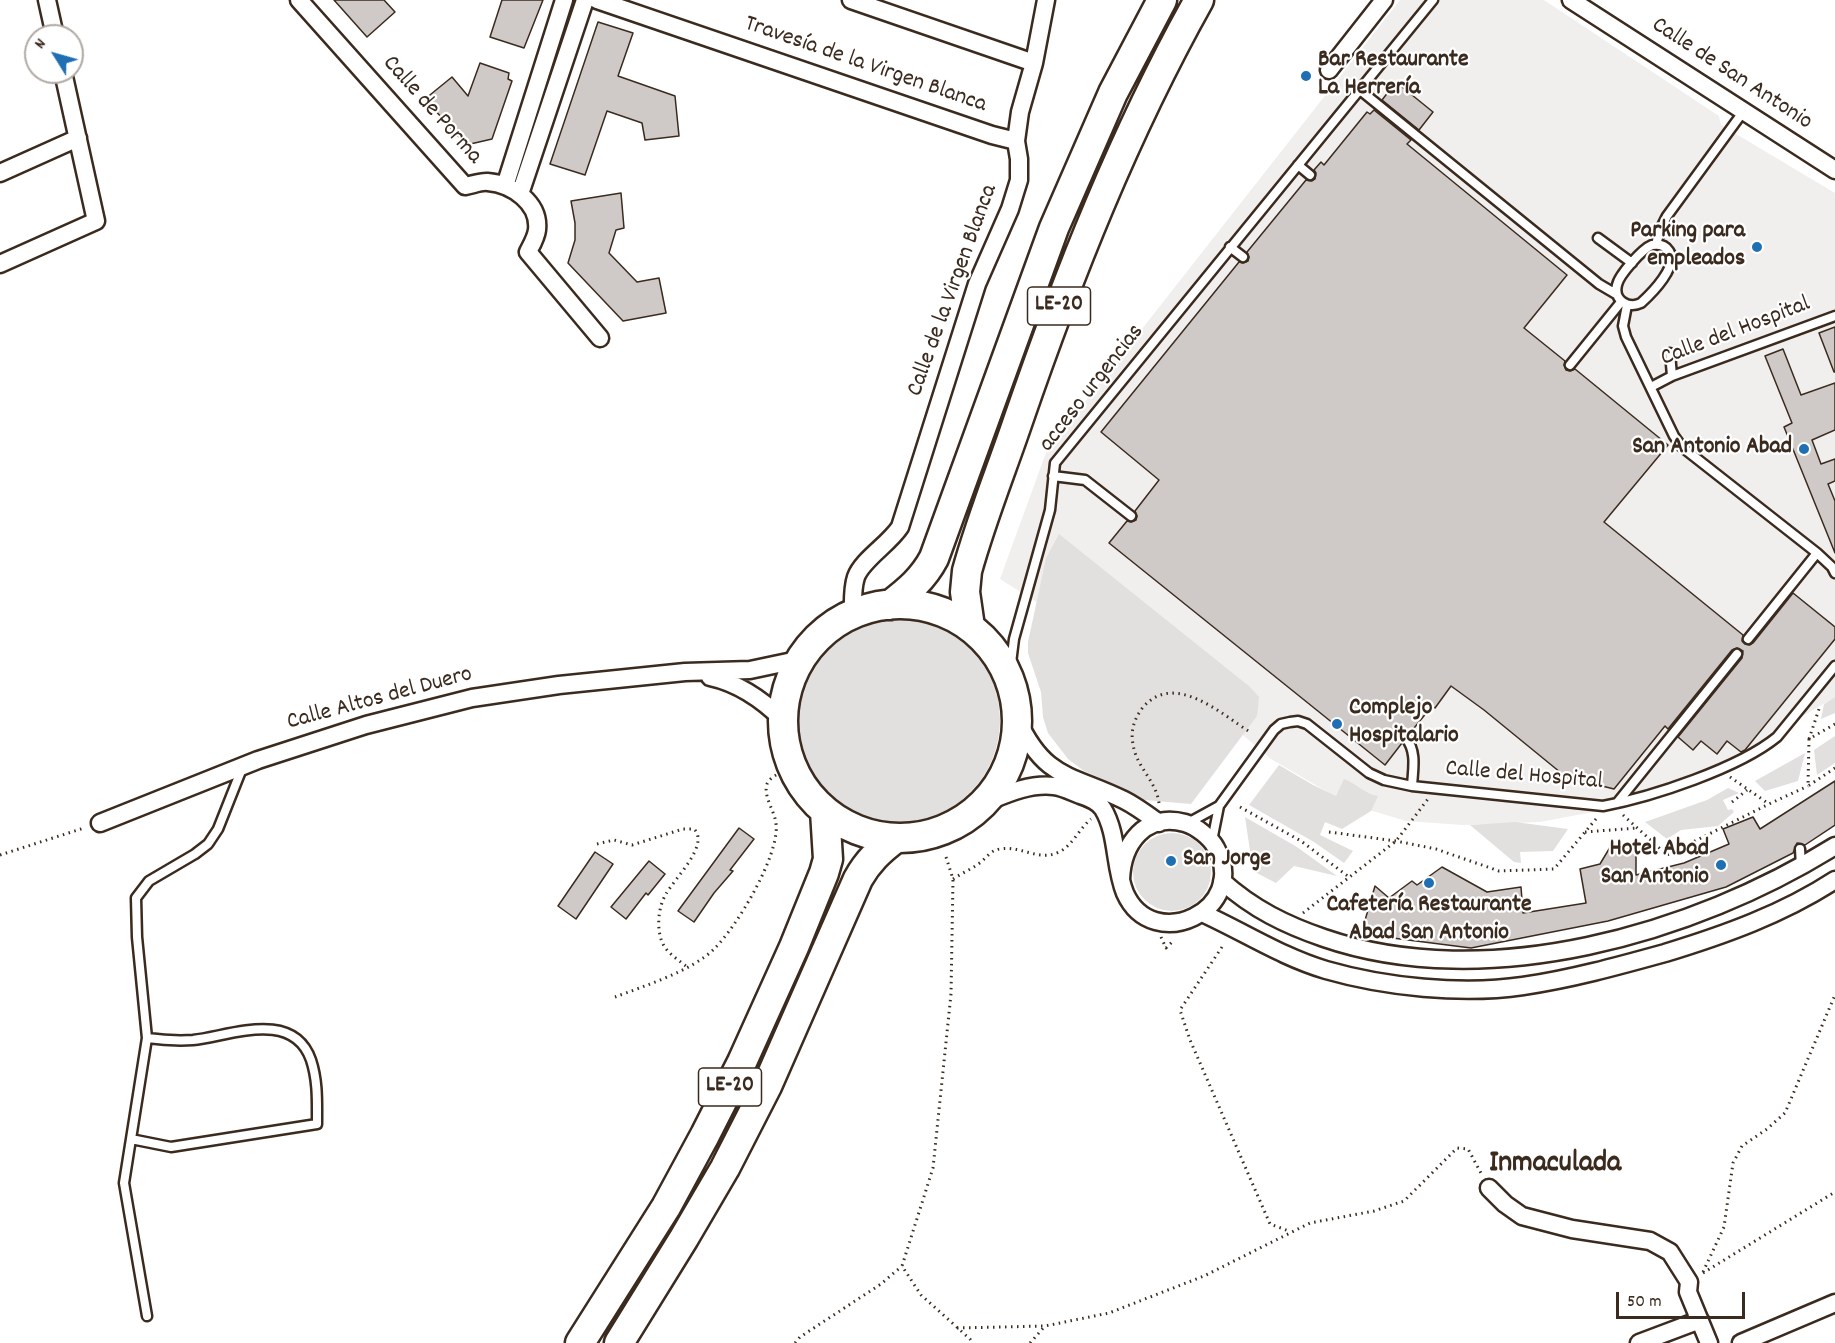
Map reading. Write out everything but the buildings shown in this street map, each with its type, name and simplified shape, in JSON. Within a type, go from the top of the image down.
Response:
[{"type":"highway","name":"LE-20","points":[[890,605],[915,586],[926,573],[934,558],[1054,228],[1113,93],[1162,0]]},
{"type":"highway","name":"LE-20","points":[[970,627],[965,592],[967,571],[1050,331],[1113,171],[1164,64],[1199,0]]},
{"type":"highway","name":"LE-20","points":[[890,605],[911,605],[932,609],[952,616],[970,627],[993,650],[1009,679],[1015,699],[1016,742],[1009,764],[998,785],[984,803],[957,824],[925,836],[896,838],[877,836],[858,831],[841,822],[825,811],[804,787],[793,768],[786,743],[784,721],[789,689],[802,659],[816,641],[833,626],[864,610],[890,605]]},
{"type":"highway","name":"LE-20","points":[[580,1343],[666,1207],[742,1062],[794,947],[824,873],[828,859],[825,811]]},
{"type":"highway","name":"LE-20","points":[[619,1343],[725,1168],[767,1086],[858,879],[868,863],[896,838]]},
{"type":"street","points":[[47,0],[52,24]]},
{"type":"street","name":"Calle de Porma","points":[[299,0],[465,186],[486,181],[505,186],[520,194],[531,206],[536,218],[537,231],[528,252],[600,338]]},
{"type":"street","points":[[505,186],[564,0]]},
{"type":"street","points":[[520,194],[585,0]]},
{"type":"street","name":"Travesía de la Virgen Blanca","points":[[597,0],[992,135],[1016,141]]},
{"type":"street","points":[[851,0],[1034,63]]},
{"type":"street","name":"Calle de la Virgen Blanca","points":[[852,615],[856,575],[893,538],[900,527],[977,284],[1010,209],[1019,180],[1016,141],[1020,112],[1034,63],[1046,0]]},
{"type":"street","points":[[1329,70],[1384,0]]},
{"type":"street","name":"Calle de San Antonio","points":[[1571,0],[1835,170]]},
{"type":"street","points":[[0,264],[96,221],[66,84]]},
{"type":"street","points":[[0,173],[78,138]]},
{"type":"street","name":"Calle Altos del Duero","points":[[100,823],[243,766],[366,725],[472,698],[560,684],[685,672],[750,670],[802,659]]},
{"type":"street","name":"Calle Altos del Duero","points":[[685,672],[722,679],[770,707],[784,721]]},
{"type":"street","points":[[984,803],[1006,794],[1038,786],[1055,786],[1091,798],[1103,810],[1115,844],[1125,892],[1131,903],[1141,913],[1152,919],[1165,923],[1190,920],[1202,913],[1214,901],[1222,881],[1220,855],[1212,841],[1188,824],[1173,821],[1058,772],[1047,764],[1027,740],[1017,719]]},
{"type":"street","points":[[1121,880],[1122,864],[1130,844],[1159,815]]},
{"type":"street","points":[[1222,881],[1253,906],[1275,919],[1340,944],[1413,958],[1470,961],[1507,959],[1579,947],[1649,930],[1752,892],[1835,846]]},
{"type":"street","points":[[1202,913],[1279,953],[1325,969],[1371,980],[1453,989],[1488,989],[1522,986],[1608,969],[1684,947],[1757,921],[1835,880]]},
{"type":"street","points":[[1489,1188],[1505,1204],[1522,1216],[1572,1229],[1650,1241],[1671,1252],[1696,1278],[1688,1292],[1709,1343]]},
{"type":"street","points":[[1741,1343],[1835,1303]]},
{"type":"street","points":[[1640,1343],[1700,1320]]},
{"type":"lane","name":"acceso urgencias","points":[[1009,679],[1014,639],[1050,510],[1055,463],[1433,0]]},
{"type":"lane","points":[[1359,90],[1599,284],[1622,300],[1641,303],[1669,270],[1672,261],[1669,252],[1663,246],[1656,244],[1644,249],[1617,283],[1622,300],[1623,326],[1626,337],[1674,436],[1682,447],[1817,553],[1835,573]]},
{"type":"lane","points":[[1656,244],[1660,228],[1667,216],[1743,112]]},
{"type":"lane","points":[[1298,165],[1310,175]]},
{"type":"lane","points":[[1598,238],[1632,263]]},
{"type":"lane","points":[[1230,247],[1243,257]]},
{"type":"lane","points":[[1570,365],[1622,300]]},
{"type":"lane","name":"Calle del Hospital","points":[[1651,387],[1672,376],[1835,316]]},
{"type":"lane","points":[[1670,352],[1672,376]]},
{"type":"lane","points":[[1053,476],[1085,480],[1131,516]]},
{"type":"lane","points":[[1748,639],[1817,553]]},
{"type":"lane","points":[[1617,803],[1737,654]]},
{"type":"lane","name":"Calle del Hospital","points":[[1188,824],[1219,806],[1274,730],[1281,724],[1298,721],[1307,724],[1369,773],[1384,780],[1413,786],[1603,806],[1617,803],[1690,780],[1731,764],[1768,745],[1835,666]]},
{"type":"lane","name":"Calle del Hospital","points":[[1406,738],[1412,746],[1414,755],[1413,786]]},
{"type":"lane","points":[[147,1316],[124,1183],[147,1038],[137,937],[136,898],[149,880],[208,844],[218,829],[243,766]]},
{"type":"lane","name":"Calle del Hospital","points":[[1212,841],[1219,806]]},
{"type":"lane","points":[[1800,849],[1802,866]]},
{"type":"lane","points":[[131,1139],[171,1147],[317,1124],[316,1082],[310,1058],[302,1043],[287,1033],[266,1028],[192,1040],[147,1038]]},
{"type":"path","points":[[1159,815],[1155,787],[1141,766],[1132,744],[1134,720],[1149,701],[1161,694],[1173,692],[1187,694],[1250,732]]},
{"type":"path","points":[[1808,786],[1809,739],[1822,700]]},
{"type":"path","points":[[1809,739],[1835,724]]},
{"type":"path","points":[[615,998],[687,967],[713,951],[731,929],[768,864],[774,845],[776,825],[766,791],[768,782],[775,776],[793,768]]},
{"type":"path","points":[[1623,815],[1667,855],[1808,786],[1835,768]]},
{"type":"path","points":[[1728,776],[1769,804]]},
{"type":"path","points":[[1732,802],[1748,789]]},
{"type":"path","points":[[1297,917],[1396,841],[1429,797]]},
{"type":"path","points":[[1240,807],[1302,841],[1349,878]]},
{"type":"path","points":[[1329,832],[1436,849],[1499,871],[1554,869],[1599,815]]},
{"type":"path","points":[[953,879],[999,849],[1018,849],[1048,856],[1059,852],[1068,846],[1083,826],[1095,816]]},
{"type":"path","points":[[0,855],[100,823]]},
{"type":"path","points":[[1585,832],[1638,828]]},
{"type":"path","points":[[597,844],[614,840],[632,845],[683,829],[694,829],[698,833],[699,841],[689,863],[665,895],[658,927],[663,946],[687,967]]},
{"type":"path","points":[[795,1343],[800,1337],[880,1284],[902,1266],[933,1168],[951,994],[953,879],[946,857]]},
{"type":"path","points":[[1222,947],[1180,1010],[1190,1040],[1270,1224],[1291,1232]]},
{"type":"path","points":[[1696,1278],[1724,1227],[1733,1164],[1742,1146],[1785,1113],[1835,995]]},
{"type":"path","points":[[957,1328],[1045,1326],[1109,1313],[1204,1276],[1310,1223],[1374,1211],[1404,1201],[1457,1148],[1468,1149],[1489,1188]]},
{"type":"path","points":[[1696,1278],[1835,1192]]},
{"type":"path","points":[[902,1266],[921,1295],[972,1343]]},
{"type":"path","points":[[1030,1343],[1045,1326]]},
{"type":"shaded area","points":[[1400,0],[1544,0],[1719,116],[1721,125],[1835,193],[1835,697],[1685,786],[1598,811],[1540,822],[1463,825],[1406,821],[1346,803],[1271,759],[1231,725],[1000,579],[1047,450]]},
{"type":"shaded area","points":[[1059,534],[1250,687],[1259,697],[1257,716],[1191,804],[1144,800],[1084,771],[1068,759],[1048,733],[1043,717],[1041,692],[1028,653],[1028,642],[1046,558]]},
{"type":"shaded area","points":[[887,617],[907,617],[937,624],[963,640],[977,654],[993,680],[1000,720],[993,760],[977,786],[963,800],[937,816],[907,823],[887,823],[857,816],[831,800],[817,786],[801,760],[794,730],[794,710],[801,680],[817,654],[831,640],[857,624]]},
{"type":"shaded area","points":[[1835,697],[1835,713],[1821,719],[1824,704]]},
{"type":"shaded area","points":[[1835,736],[1835,763],[1817,775],[1814,750]]},
{"type":"shaded area","points":[[1805,753],[1798,781],[1765,791],[1755,781]]},
{"type":"shaded area","points":[[1279,765],[1336,796],[1344,779],[1378,796],[1371,811],[1342,829],[1325,822],[1320,835],[1353,851],[1344,863],[1314,842],[1249,805]]},
{"type":"shaded area","points":[[1728,788],[1739,793],[1723,800],[1728,810],[1732,809],[1734,812],[1718,826],[1681,830],[1667,839],[1645,822],[1707,800]]},
{"type":"shaded area","points":[[1245,817],[1297,847],[1337,876],[1294,866],[1276,883],[1253,871]]},
{"type":"shaded area","points":[[1515,822],[1568,829],[1553,851],[1520,852],[1521,863],[1514,862],[1470,825]]},
{"type":"shaded area","points":[[1172,833],[1187,836],[1200,844],[1208,857],[1211,872],[1208,887],[1200,900],[1187,908],[1172,911],[1157,908],[1144,900],[1136,887],[1133,872],[1136,857],[1144,844],[1157,836]]},
{"type":"place","name":"Bar Restaurante La Herrería","points":[[1306,76]]},
{"type":"place","name":"Parking para empleados","points":[[1757,247]]},
{"type":"place","name":"San Antonio Abad","points":[[1804,449]]},
{"type":"place","name":"Complejo Hospitalario","points":[[1337,724]]},
{"type":"place","name":"San Jorge","points":[[1171,861]]},
{"type":"place","name":"Hotel Abad San Antonio","points":[[1721,865]]},
{"type":"place","name":"Cafetería Restaurante Abad San Antonio","points":[[1429,883]]},
{"type":"district","name":"Inmaculada","points":[[1555,1166]]}]
